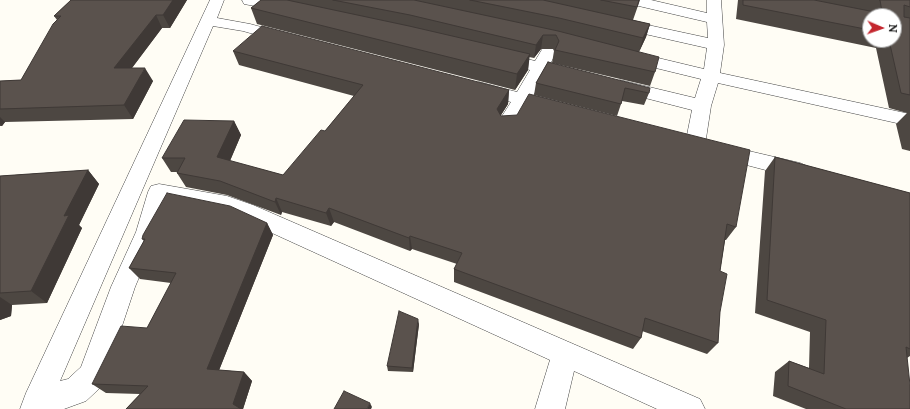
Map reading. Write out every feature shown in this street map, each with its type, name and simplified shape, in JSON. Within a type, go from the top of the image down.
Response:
[{"type":"street","points":[[35,406],[208,21],[216,0]]},
{"type":"street","points":[[631,0],[715,19]]},
{"type":"street","points":[[714,0],[716,45],[711,76],[702,106],[688,143],[818,176]]},
{"type":"street","points":[[244,27],[249,1],[302,9]]},
{"type":"street","points":[[507,124],[572,10]]},
{"type":"street","points":[[208,21],[244,27],[304,43]]},
{"type":"street","points":[[608,22],[716,45]]},
{"type":"street","points":[[618,53],[711,76],[910,120]]},
{"type":"street","points":[[487,54],[702,106]]},
{"type":"street","points":[[461,83],[567,111]]},
{"type":"street","points":[[35,406],[76,392],[92,376],[123,287],[147,232],[158,192],[227,205],[239,209],[690,409]]},
{"type":"street","points":[[550,409],[565,354]]},
{"type":"building","points":[[71,0],[173,0],[163,15],[156,15],[114,68],[145,68],[124,105],[0,109],[0,81],[21,80],[53,24],[61,16],[54,16]]},
{"type":"building","points":[[261,0],[287,0],[530,54],[517,74],[251,8]]},
{"type":"building","points":[[333,0],[414,0],[558,31],[659,57],[655,72],[555,50],[559,41],[556,35],[543,35],[536,45],[410,15]]},
{"type":"building","points":[[470,0],[543,0],[650,24],[643,38],[559,18]]},
{"type":"building","points":[[601,0],[639,0],[637,7]]},
{"type":"building","points":[[743,0],[814,0],[862,9],[862,28],[743,5]]},
{"type":"building","points":[[880,0],[910,0],[910,7],[904,5],[904,17],[910,18],[910,95],[901,93],[891,48],[902,48],[902,8],[881,8]]},
{"type":"building","points":[[262,26],[509,90],[497,109],[501,116],[517,115],[529,94],[750,150],[736,227],[727,224],[720,271],[727,274],[720,312],[718,343],[645,318],[641,338],[454,269],[462,253],[410,236],[409,238],[329,208],[326,213],[276,198],[275,202],[220,181],[177,173],[185,158],[162,158],[184,120],[234,121],[217,157],[283,175],[321,130],[325,131],[363,85],[233,51]]},
{"type":"building","points":[[548,62],[650,88],[649,93],[625,88],[621,104],[536,83]]},
{"type":"building","points":[[775,157],[910,193],[910,349],[906,347],[910,385],[910,409],[846,409],[788,386],[789,361],[824,374],[826,320],[767,300]]},
{"type":"building","points":[[88,170],[64,216],[69,215],[31,291],[0,293],[0,176]]},
{"type":"building","points":[[167,193],[230,206],[267,223],[207,369],[244,372],[233,404],[241,409],[126,409],[148,386],[92,384],[121,326],[147,328],[176,273],[129,268],[145,239],[142,239],[143,235]]},
{"type":"building","points":[[399,311],[418,319],[412,368],[387,366]]},
{"type":"building","points":[[344,391],[370,403],[367,409],[334,409]]}]
